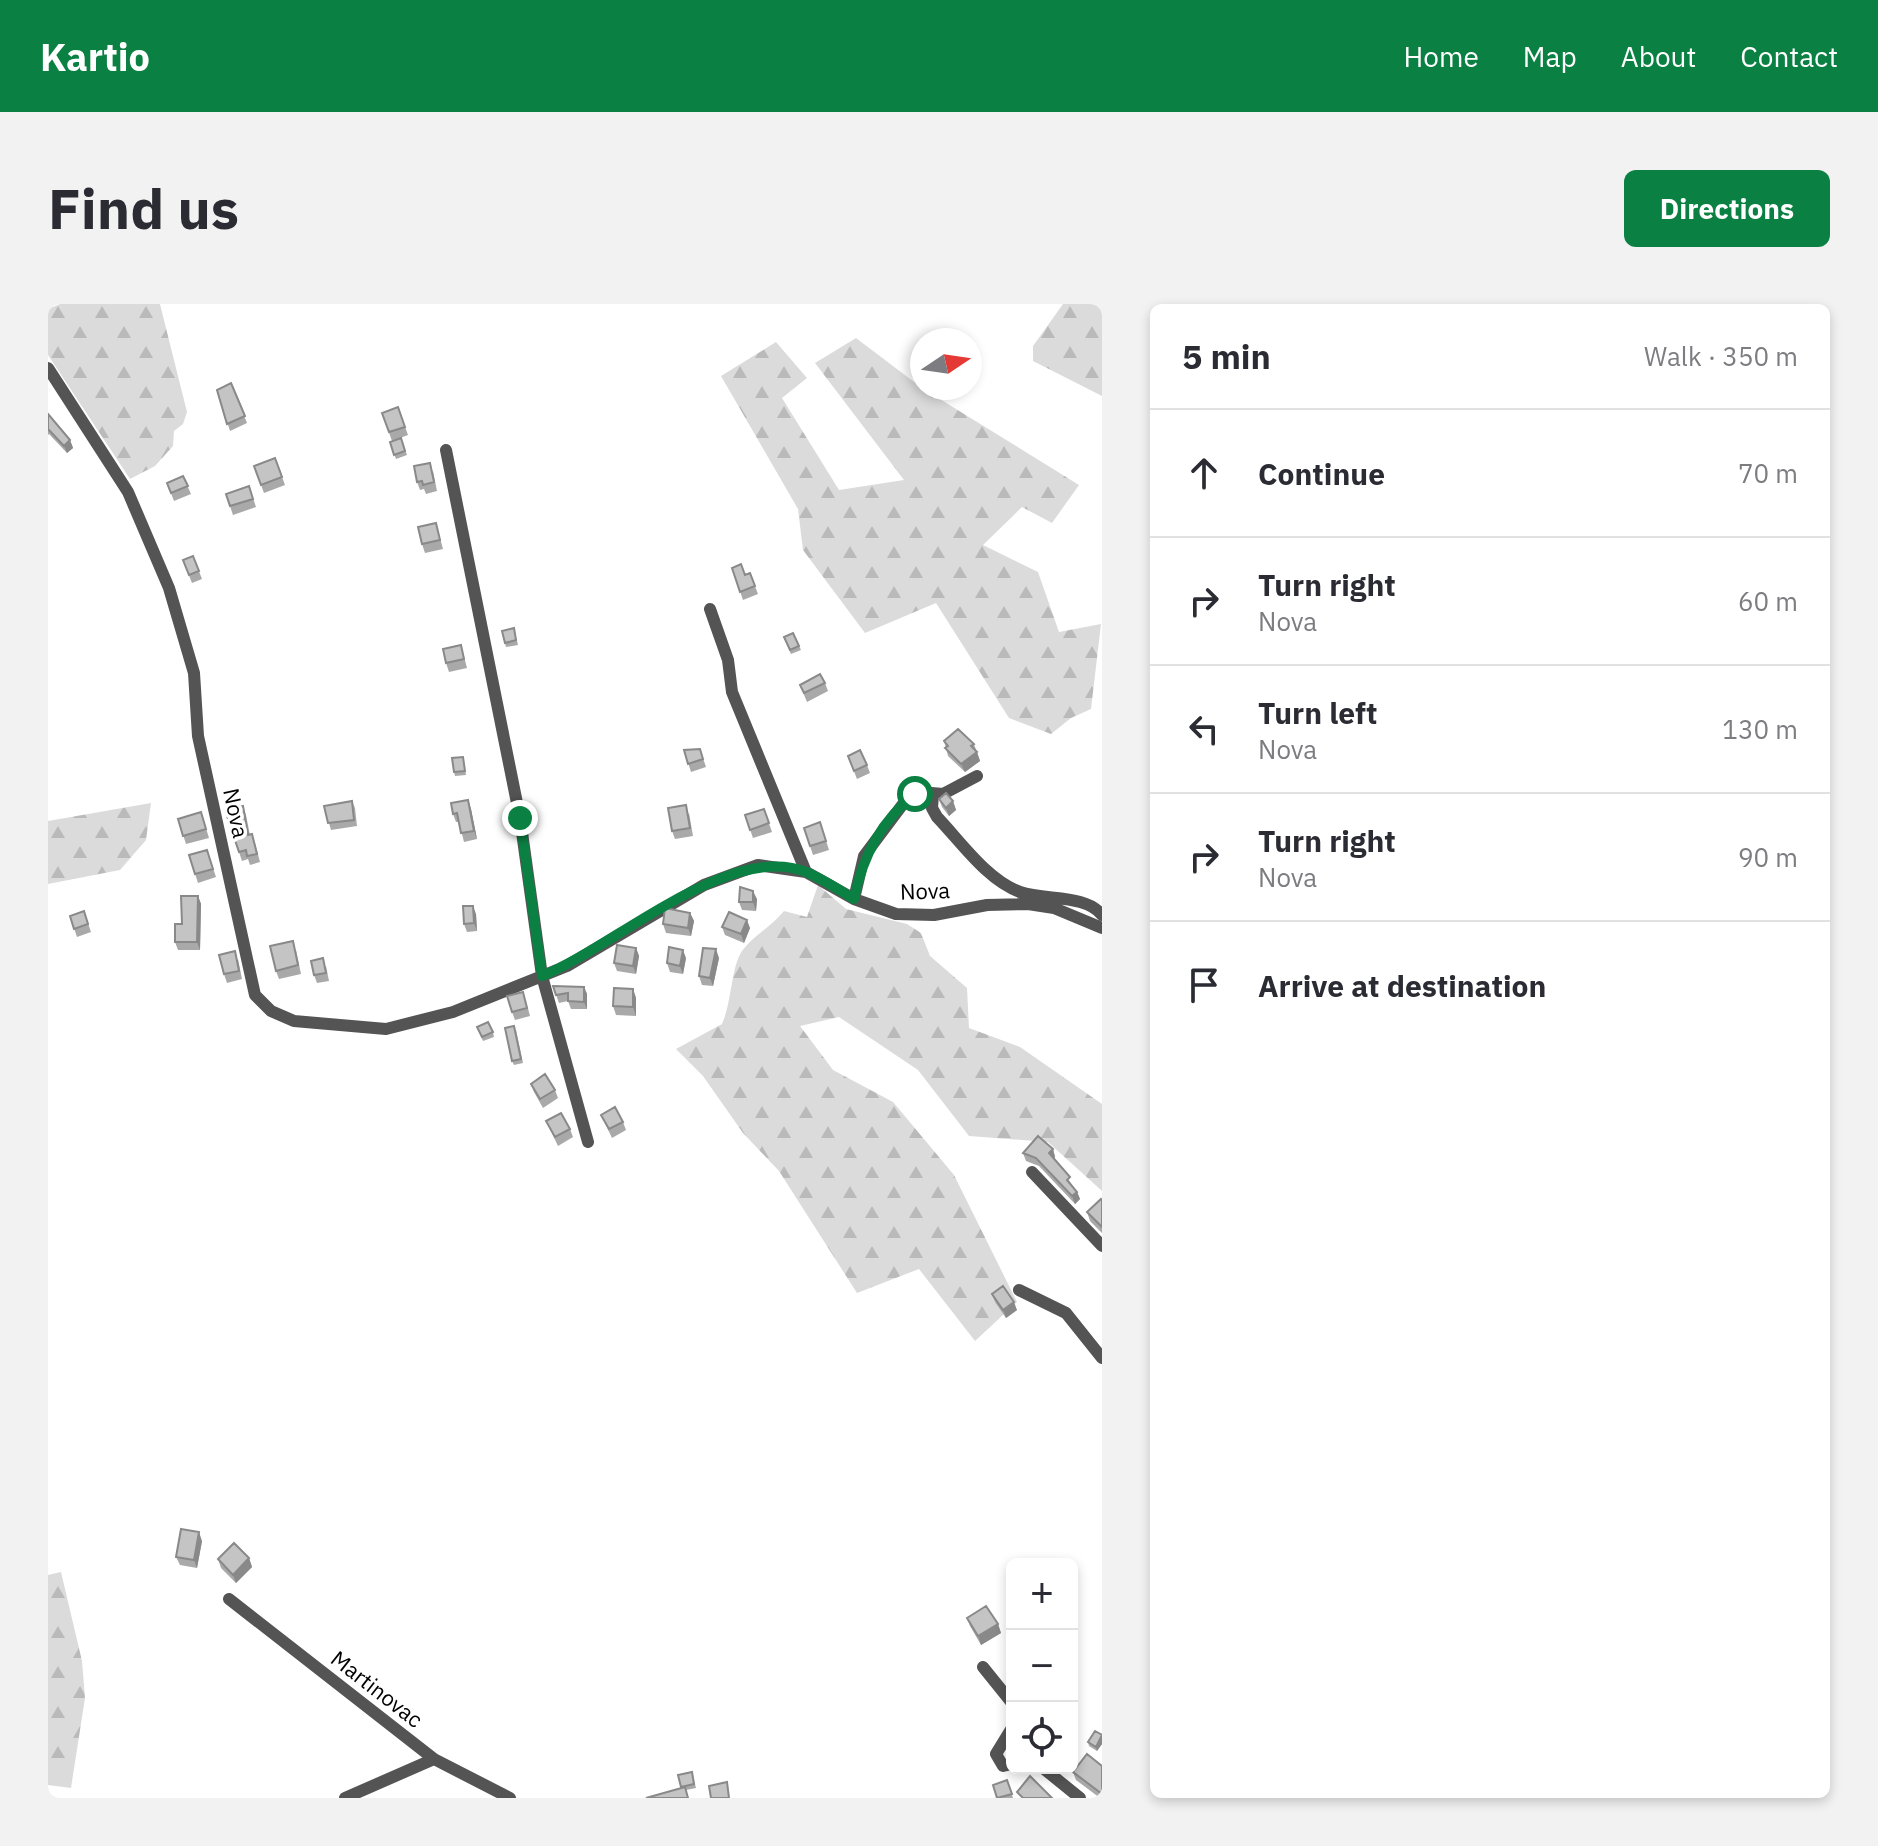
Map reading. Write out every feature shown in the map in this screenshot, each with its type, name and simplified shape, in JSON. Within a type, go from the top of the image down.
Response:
[{"type":"street","name":"Nova","points":[[48,368],[128,492],[169,588],[194,673],[198,736],[255,995],[271,1011],[294,1021],[386,1029],[453,1012],[567,966],[704,885],[758,865],[806,872],[854,899],[896,914],[915,915],[1008,903],[1028,904],[1066,912],[1102,928]]},
{"type":"street","points":[[446,450],[520,818],[542,976],[588,1142]]},
{"type":"street","points":[[710,609],[728,660],[732,692],[806,872]]},
{"type":"street","points":[[854,899],[864,856],[895,814],[915,794],[943,794],[977,776]]},
{"type":"street","points":[[933,794],[932,808],[937,817],[1001,883],[1021,892],[1088,903],[1102,915]]},
{"type":"street","points":[[1032,1172],[1102,1246]]},
{"type":"street","points":[[1019,1290],[1066,1313],[1102,1358]]},
{"type":"street","name":"Martinovac","points":[[229,1599],[434,1759],[510,1798]]},
{"type":"street","points":[[983,1667],[1011,1702]]},
{"type":"street","points":[[1006,1738],[996,1754],[1003,1766],[1006,1765]]},
{"type":"street","points":[[345,1798],[434,1759]]},
{"type":"street","points":[[1050,1774],[1080,1798]]},
{"type":"green space","points":[[60,304],[160,304],[187,412],[183,424],[174,431],[173,446],[155,466],[130,479],[48,355],[48,309]]},
{"type":"green space","points":[[1063,304],[1102,304],[1102,396],[1033,361],[1033,346]]},
{"type":"green space","points":[[856,338],[910,379],[910,400],[941,400],[1079,485],[1052,523],[1022,507],[983,545],[1038,572],[1059,632],[1101,624],[1091,709],[1071,718],[1051,734],[1009,718],[936,603],[865,633],[803,550],[798,509],[721,376],[776,342],[807,378],[782,398],[839,490],[904,480],[815,363]]},
{"type":"green space","points":[[151,803],[146,840],[120,870],[48,884],[48,821]]},
{"type":"green space","points":[[818,885],[846,909],[907,924],[921,933],[930,956],[967,988],[969,1028],[1020,1047],[1102,1104],[1102,1191],[1048,1142],[969,1136],[918,1070],[839,1017],[800,1026],[833,1070],[893,1102],[954,1175],[1017,1302],[975,1341],[919,1269],[857,1293],[779,1171],[743,1133],[703,1076],[676,1049],[722,1024],[742,951],[784,911],[807,917]]},
{"type":"green space","points":[[61,1572],[82,1661],[85,1698],[71,1788],[48,1785],[48,1575]]},
{"type":"building","points":[[231,383],[245,416],[227,424],[217,390]]},
{"type":"building","points":[[398,407],[405,427],[389,432],[382,413]]},
{"type":"building","points":[[48,414],[70,440],[64,446],[48,429]]},
{"type":"building","points":[[401,438],[405,451],[394,455],[390,442]]},
{"type":"building","points":[[275,458],[282,477],[261,485],[254,466]]},
{"type":"building","points":[[430,463],[434,482],[423,485],[422,481],[417,482],[414,466]]},
{"type":"building","points":[[183,476],[188,486],[171,493],[167,483]]},
{"type":"building","points":[[249,486],[253,499],[230,506],[226,494]]},
{"type":"building","points":[[436,523],[440,540],[422,544],[418,527]]},
{"type":"building","points":[[193,556],[199,571],[189,575],[183,560]]},
{"type":"building","points":[[741,564],[745,575],[750,573],[755,586],[740,592],[732,568]]},
{"type":"building","points":[[514,628],[516,640],[505,643],[502,631]]},
{"type":"building","points":[[793,633],[799,646],[790,650],[784,637]]},
{"type":"building","points":[[461,645],[464,659],[446,663],[443,649]]},
{"type":"building","points":[[820,674],[825,683],[804,693],[800,685]]},
{"type":"building","points":[[958,729],[974,744],[971,746],[977,752],[961,764],[945,748],[948,746],[944,741]]},
{"type":"building","points":[[700,749],[703,759],[688,764],[684,750]]},
{"type":"building","points":[[860,750],[867,765],[854,771],[848,756]]},
{"type":"building","points":[[463,757],[465,771],[454,772],[452,758]]},
{"type":"building","points":[[946,793],[953,801],[946,808],[939,799]]},
{"type":"building","points":[[468,800],[474,831],[461,833],[457,813],[453,814],[451,803]]},
{"type":"building","points":[[352,801],[354,820],[328,823],[324,806]]},
{"type":"building","points":[[686,805],[690,828],[672,831],[668,808]]},
{"type":"building","points":[[243,806],[248,835],[252,834],[257,854],[247,856],[246,850],[239,852],[225,810]]},
{"type":"building","points":[[764,809],[769,823],[750,830],[745,815]]},
{"type":"building","points":[[201,812],[206,829],[183,836],[178,819]]},
{"type":"building","points":[[820,822],[826,841],[810,846],[804,828]]},
{"type":"building","points":[[207,850],[213,869],[195,874],[189,855]]},
{"type":"building","points":[[740,887],[753,891],[753,902],[739,902]]},
{"type":"building","points":[[181,896],[198,896],[197,942],[175,942],[175,924],[182,924]]},
{"type":"building","points":[[463,906],[473,906],[474,923],[464,924]]},
{"type":"building","points":[[665,908],[690,913],[688,928],[663,924]]},
{"type":"building","points":[[84,911],[88,924],[74,929],[70,916]]},
{"type":"building","points":[[729,912],[747,920],[741,934],[722,927]]},
{"type":"building","points":[[293,941],[298,965],[276,971],[270,946]]},
{"type":"building","points":[[617,945],[636,948],[633,966],[614,963]]},
{"type":"building","points":[[669,947],[683,950],[680,966],[667,963]]},
{"type":"building","points":[[703,948],[716,949],[710,978],[699,976]]},
{"type":"building","points":[[235,951],[239,971],[224,974],[219,955]]},
{"type":"building","points":[[323,958],[326,973],[314,975],[311,961]]},
{"type":"building","points":[[553,986],[584,987],[584,1002],[568,1001],[568,993],[556,995]]},
{"type":"building","points":[[614,988],[633,989],[633,1007],[613,1006]]},
{"type":"building","points":[[523,992],[527,1008],[512,1012],[507,996]]},
{"type":"building","points":[[488,1022],[493,1032],[482,1037],[477,1027]]},
{"type":"building","points":[[514,1026],[521,1059],[512,1061],[505,1028]]},
{"type":"building","points":[[545,1074],[555,1090],[540,1099],[531,1084]]},
{"type":"building","points":[[615,1107],[623,1122],[609,1129],[601,1115]]},
{"type":"building","points":[[561,1113],[570,1129],[555,1137],[546,1121]]},
{"type":"building","points":[[1038,1136],[1053,1149],[1049,1153],[1070,1177],[1067,1180],[1077,1192],[1072,1196],[1036,1158],[1023,1153]]},
{"type":"building","points":[[1102,1200],[1102,1227],[1087,1212]]},
{"type":"building","points":[[1003,1286],[1014,1302],[1003,1310],[992,1294]]},
{"type":"building","points":[[181,1529],[199,1532],[194,1560],[176,1557]]},
{"type":"building","points":[[234,1543],[249,1558],[233,1575],[218,1559]]},
{"type":"building","points":[[986,1606],[998,1624],[978,1636],[967,1618]]},
{"type":"building","points":[[1095,1731],[1102,1735],[1096,1747],[1088,1742]]},
{"type":"building","points":[[1087,1754],[1102,1766],[1102,1794],[1076,1774]]},
{"type":"building","points":[[692,1772],[694,1784],[681,1787],[678,1775]]},
{"type":"building","points":[[1030,1776],[1052,1798],[1023,1798],[1017,1792]]},
{"type":"building","points":[[1007,1780],[1012,1794],[997,1798],[993,1785]]},
{"type":"building","points":[[727,1782],[729,1798],[711,1798],[709,1786]]},
{"type":"building","points":[[685,1787],[688,1798],[646,1798]]},
{"type":"route","points":[[520,818],[542,976],[567,966],[704,885],[749,866],[775,866],[806,872],[854,899],[864,856],[903,804],[915,794]]}]
